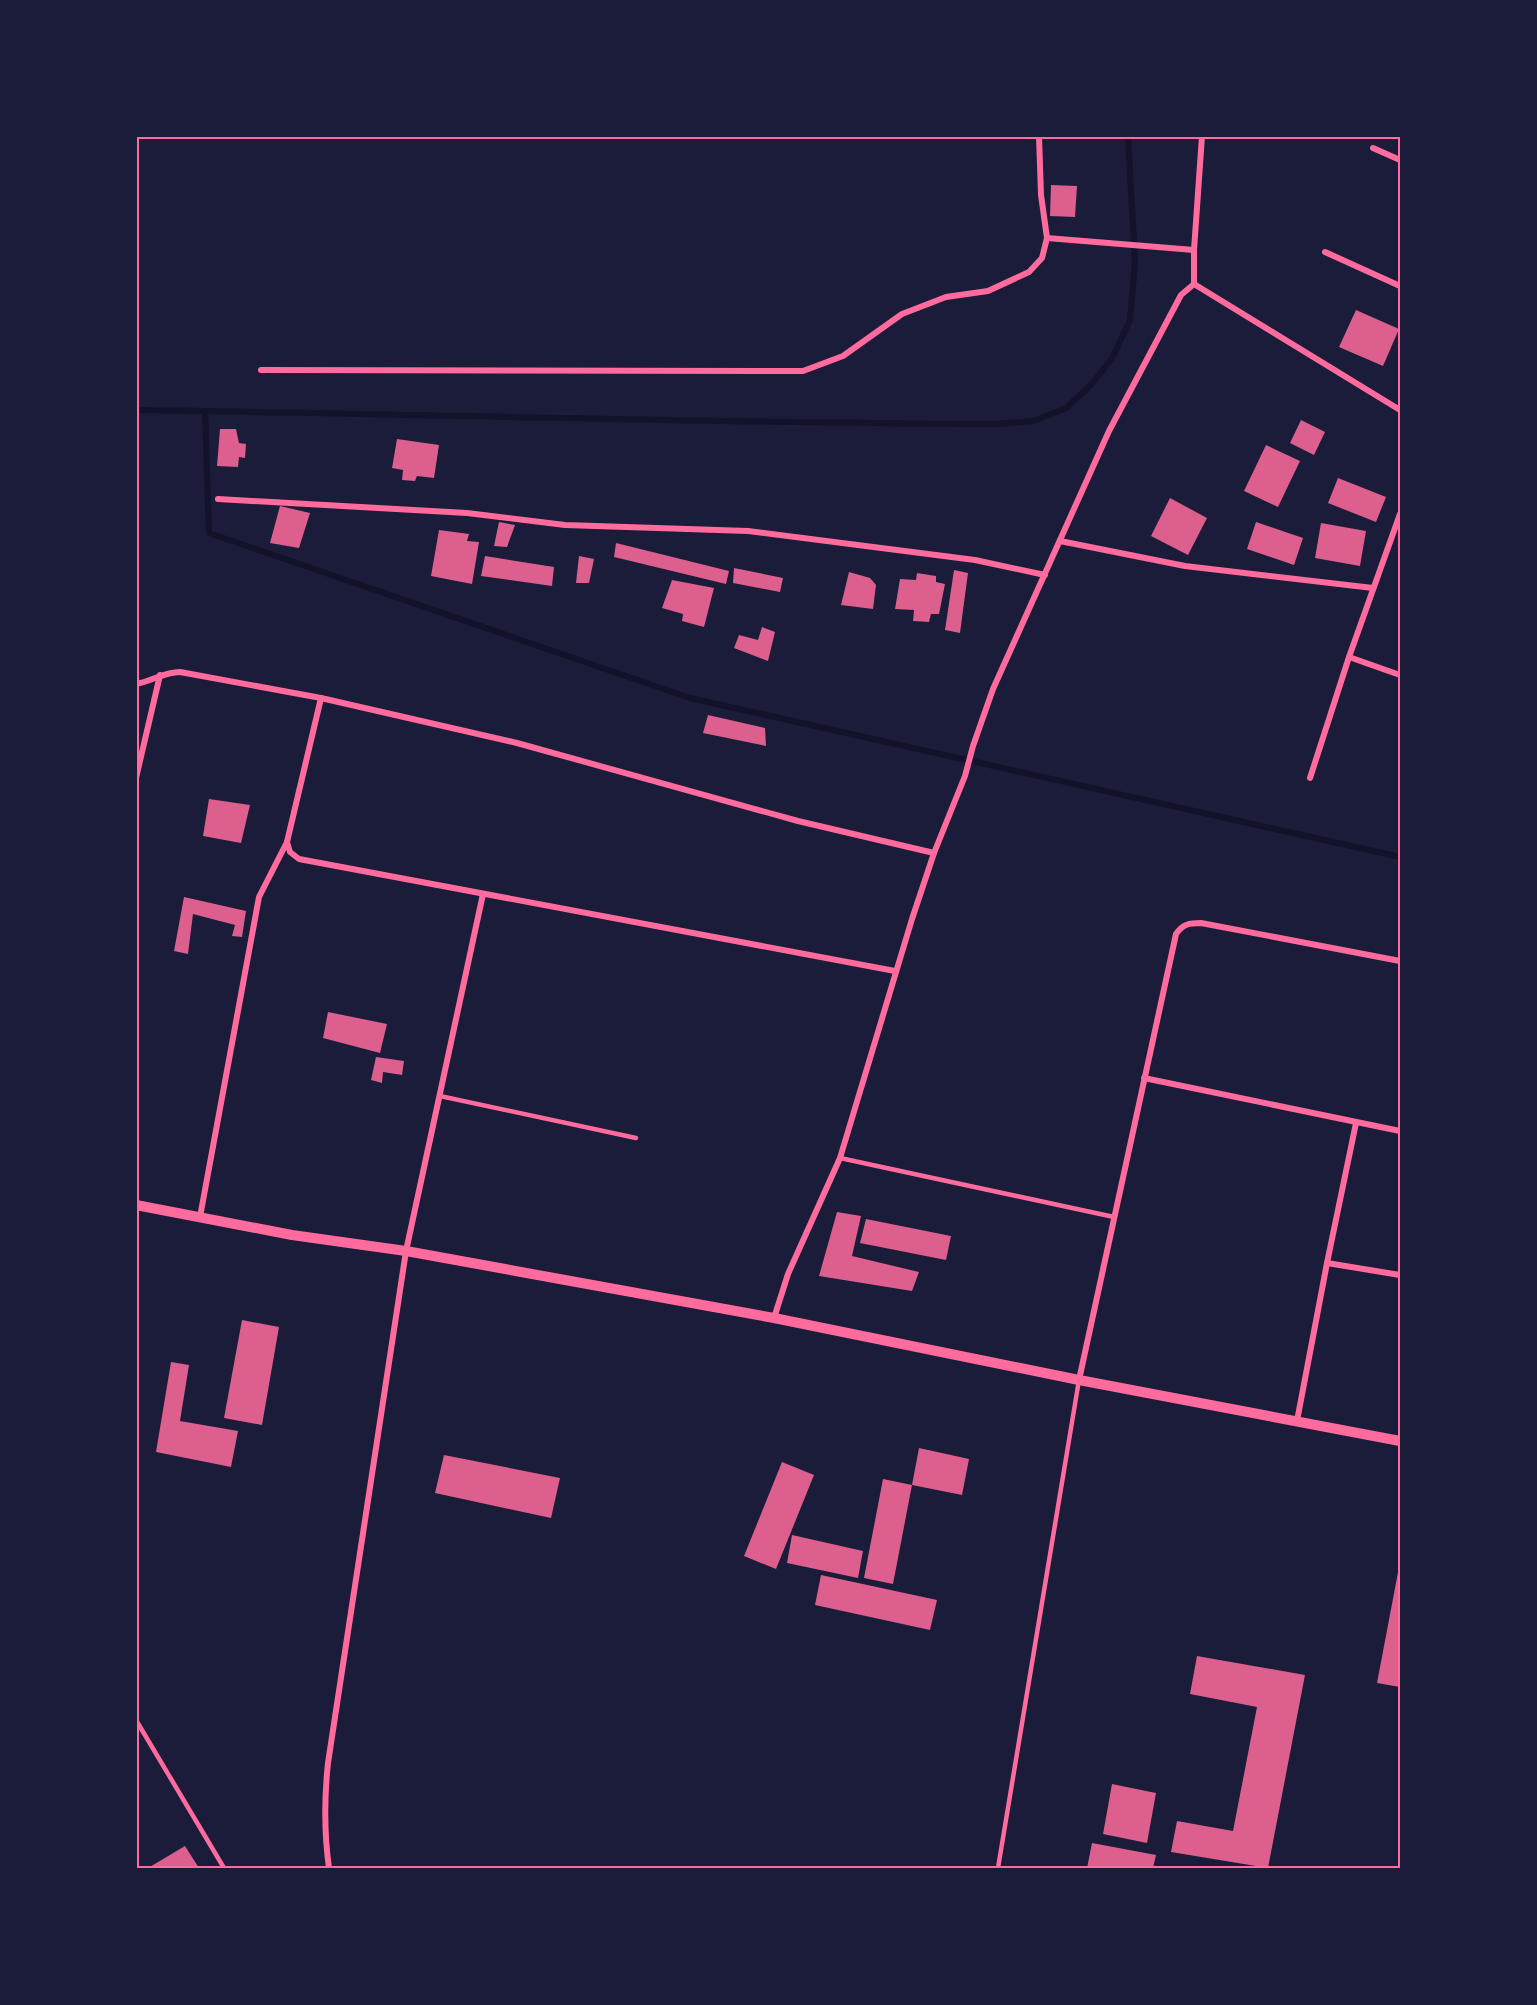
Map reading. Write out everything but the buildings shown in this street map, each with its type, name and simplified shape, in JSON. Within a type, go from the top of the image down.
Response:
[{"type":"street","points":[[261,370],[802,371],[843,356],[902,314],[946,297],[988,291],[1029,272],[1042,258],[1047,238],[1041,195],[1039,136]]},
{"type":"street","points":[[774,1318],[788,1274],[840,1158],[895,971],[934,853],[965,776],[993,689],[1114,422],[1181,295],[1194,284],[1194,250],[1202,136]]},
{"type":"street","points":[[1373,148],[1401,160]]},
{"type":"street","points":[[1047,238],[1194,250]]},
{"type":"street","points":[[1325,252],[1401,286]]},
{"type":"street","points":[[1194,284],[1401,410]]},
{"type":"street","points":[[218,499],[467,513],[565,525],[748,531],[975,560],[1045,575]]},
{"type":"street","points":[[1310,778],[1349,657],[1401,514]]},
{"type":"street","points":[[1060,541],[1185,566],[1373,588]]},
{"type":"street","points":[[1349,657],[1401,675]]},
{"type":"street","points":[[136,684],[148,682],[170,672],[180,672],[321,698],[517,743],[798,821],[934,853]]},
{"type":"street","points":[[136,778],[160,675]]},
{"type":"street","points":[[200,1217],[259,897],[287,842],[321,698]]},
{"type":"street","points":[[287,842],[290,852],[299,859],[895,971]]},
{"type":"street","points":[[329,1869],[324,1826],[328,1763],[406,1251],[483,894]]},
{"type":"street","points":[[1079,1380],[1176,934],[1180,927],[1189,923],[1201,923],[1401,961]]},
{"type":"street","points":[[1144,1078],[1401,1131]]},
{"type":"street","points":[[1298,1421],[1356,1123]]},
{"type":"street","points":[[136,1205],[292,1235],[406,1251],[774,1318],[1079,1380],[1401,1441]]},
{"type":"street","points":[[1327,1263],[1401,1275]]},
{"type":"lane","points":[[440,1096],[636,1138]]},
{"type":"lane","points":[[840,1158],[1114,1217]]},
{"type":"lane","points":[[998,1869],[1079,1380]]},
{"type":"lane","points":[[136,1720],[224,1869]]},
{"type":"waterway","points":[[136,410],[888,423],[995,424],[1034,421],[1066,408],[1092,384],[1112,358],[1130,320],[1135,262],[1128,136]]},
{"type":"waterway","points":[[205,411],[209,533],[690,698],[1400,857]]}]
